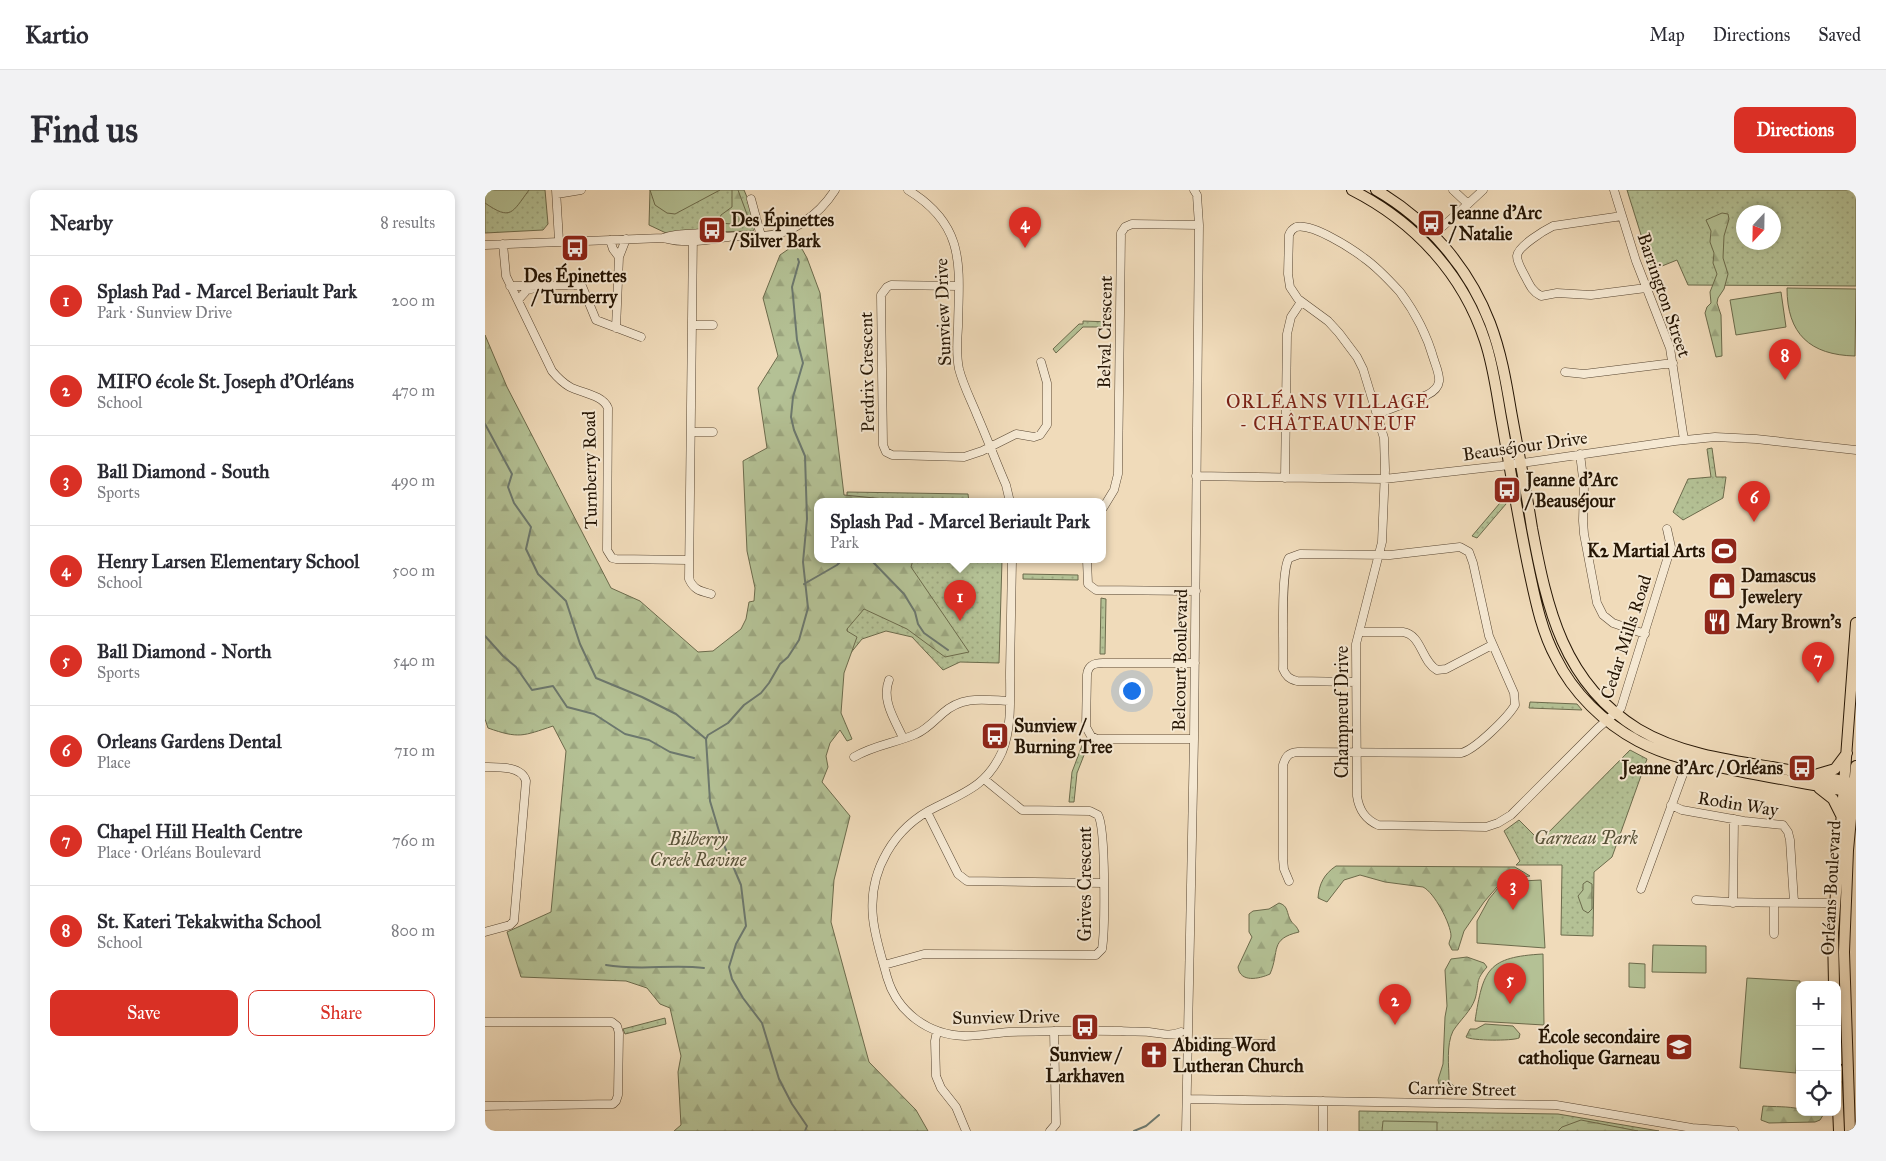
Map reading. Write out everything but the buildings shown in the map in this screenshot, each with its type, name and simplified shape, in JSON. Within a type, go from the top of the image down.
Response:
[{"type":"main road","points":[[1352,190],[1387,210],[1419,235],[1447,268],[1478,322],[1489,353],[1526,558],[1544,632],[1557,661],[1573,686],[1607,721],[1637,741],[1689,756],[1851,787]]},
{"type":"main road","points":[[1376,190],[1411,214],[1452,256],[1468,279],[1490,322],[1506,381],[1537,556],[1555,628],[1563,646],[1583,679],[1616,713],[1640,730],[1689,756]]},
{"type":"main road","name":"Orléans Boulevard","points":[[1850,1131],[1844,952],[1851,787],[1848,752],[1856,623]]},
{"type":"main road","points":[[1814,780],[1835,769],[1848,752]]},
{"type":"main road","name":"Orléans Boulevard","points":[[1851,787],[1856,766]]},
{"type":"main road","points":[[1814,780],[1849,814]]},
{"type":"main road","name":"Orléans Boulevard","points":[[1834,981],[1833,933],[1835,904],[1849,814]]},
{"type":"main road","points":[[1838,1116],[1839,1131]]},
{"type":"street","points":[[559,241],[557,192],[581,190]]},
{"type":"street","points":[[485,245],[663,238],[669,235],[693,237],[719,234],[728,237],[761,236],[783,232],[806,221],[819,210],[835,190]]},
{"type":"street","name":"Sunview Drive","points":[[908,190],[930,206],[951,234],[959,265],[957,358],[964,384],[1006,485],[1009,498]]},
{"type":"street","name":"Belcourt Boulevard","points":[[1186,1131],[1188,1042],[1184,1033],[1194,739],[1196,591],[1199,225],[1197,195],[1194,190]]},
{"type":"street","points":[[1453,190],[1468,204]]},
{"type":"street","points":[[1433,235],[1483,190]]},
{"type":"street","name":"Barrington Street","points":[[1614,190],[1646,288],[1664,330],[1673,363],[1684,440]]},
{"type":"street","points":[[751,199],[761,236]]},
{"type":"street","points":[[1621,216],[1553,226],[1521,248],[1517,256],[1518,262],[1532,290],[1541,296],[1557,293],[1591,295],[1646,288]]},
{"type":"street","name":"Belval Crescent","points":[[1106,503],[1114,490],[1118,474],[1121,233],[1125,227],[1133,224],[1199,225]]},
{"type":"street","name":"Champneuf Drive","points":[[1377,414],[1427,395],[1437,387],[1440,378],[1423,330],[1399,292],[1386,277],[1364,258],[1329,236],[1305,227],[1295,227],[1291,230],[1289,236],[1289,280],[1294,293],[1301,302],[1328,321],[1349,345],[1363,369],[1384,438],[1383,529],[1380,555],[1359,632],[1355,656],[1358,804],[1365,816],[1371,821],[1385,826],[1486,827],[1499,823],[1511,815],[1607,721]]},
{"type":"street","points":[[693,237],[688,560],[689,579],[692,586],[711,594]]},
{"type":"street","points":[[616,328],[619,257],[626,239]]},
{"type":"street","points":[[611,240],[613,249],[619,257]]},
{"type":"street","name":"Turnberry Road","points":[[503,244],[504,268],[510,286],[548,364],[556,376],[570,387],[601,400],[606,405],[608,412],[607,550],[616,559],[688,560]]},
{"type":"street","points":[[518,300],[527,290],[541,285]]},
{"type":"street","name":"Perdrix Crescent","points":[[958,286],[891,285],[883,290],[881,295],[881,362],[884,448],[892,455],[963,457],[990,447]]},
{"type":"street","points":[[510,286],[582,286],[596,320],[641,337]]},
{"type":"street","points":[[1285,478],[1287,334],[1291,317],[1301,302]]},
{"type":"street","points":[[692,325],[713,325]]},
{"type":"street","points":[[990,447],[1016,434],[1034,438],[1046,430],[1047,383],[1041,362]]},
{"type":"street","points":[[1565,372],[1583,374],[1673,363]]},
{"type":"street","points":[[691,432],[713,432]]},
{"type":"street","name":"Beauséjour Drive","points":[[1196,476],[1384,480],[1715,437],[1756,438],[1856,450]]},
{"type":"street","points":[[1579,454],[1585,486],[1584,534],[1599,609],[1613,623],[1645,634]]},
{"type":"street","name":"Cedar Mills Road","points":[[1607,721],[1624,703],[1671,547],[1667,529]]},
{"type":"street","points":[[1289,881],[1284,869],[1283,859],[1283,765],[1285,757],[1298,752],[1456,754],[1467,752],[1515,705],[1514,693],[1493,645],[1469,552],[1459,547],[1380,555],[1300,554],[1289,558],[1285,566],[1283,669],[1285,674],[1297,681],[1356,682]]},
{"type":"street","name":"Sunview Drive","points":[[1012,563],[1008,725],[1003,747],[984,779],[965,793],[927,812],[910,823],[897,837],[882,861],[875,882],[873,920],[891,988],[903,1007],[919,1021],[937,1031],[966,1036],[1009,1032],[1054,1031],[1150,1032],[1175,1035],[1184,1033]]},
{"type":"street","points":[[1087,563],[1088,584],[1096,590],[1196,591]]},
{"type":"street","points":[[1359,632],[1403,632],[1409,634],[1413,636],[1428,662],[1437,670],[1446,669],[1493,645]]},
{"type":"street","points":[[1194,739],[1097,738],[1091,736],[1086,727],[1087,675],[1091,665],[1103,662],[1195,664]]},
{"type":"street","points":[[889,680],[886,688],[886,698],[903,738]]},
{"type":"street","points":[[855,757],[866,749],[920,732],[951,706],[959,702],[969,700],[1009,701]]},
{"type":"street","points":[[1641,889],[1689,756]]},
{"type":"street","points":[[485,768],[519,772],[525,776],[526,781],[515,921],[509,926],[485,932]]},
{"type":"street","name":"Grives Crescent","points":[[884,964],[924,954],[1096,955],[1099,952],[1102,944],[1103,839],[1099,815],[1090,811],[1023,810],[984,779]]},
{"type":"street","name":"Rodin Way","points":[[1671,805],[1682,810],[1734,819],[1783,824],[1789,840],[1794,902]]},
{"type":"street","points":[[927,812],[958,874],[967,881],[1103,883]]},
{"type":"street","points":[[1733,903],[1734,819]]},
{"type":"street","points":[[1696,900],[1733,903],[1774,904],[1794,902],[1835,904]]},
{"type":"street","points":[[1774,904],[1775,934]]},
{"type":"street","points":[[485,1022],[612,1022],[617,1026],[619,1033],[618,1095],[613,1104],[485,1106]]},
{"type":"street","points":[[937,1031],[935,1047],[936,1076],[941,1088],[957,1107],[966,1131]]},
{"type":"street","points":[[1050,1131],[1056,1124],[1054,1031]]},
{"type":"street","points":[[1188,1042],[1267,1044]]},
{"type":"street","name":"Carrière Street","points":[[1187,1100],[1556,1105],[1692,1128],[1734,1131]]},
{"type":"street","points":[[1323,1101],[1323,1131]]},
{"type":"green space","points":[[485,190],[545,190],[548,224],[543,230],[485,233]]},
{"type":"green space","points":[[485,190],[529,190],[514,209],[506,213],[500,212],[485,203]]},
{"type":"green space","points":[[650,190],[744,190],[758,223],[753,231],[666,233],[649,225]]},
{"type":"green space","points":[[650,190],[720,190],[675,214],[667,213],[655,205]]},
{"type":"green space","points":[[732,190],[738,190],[748,217],[747,223],[742,225],[721,223],[719,220],[721,215],[732,207]]},
{"type":"green space","points":[[1627,190],[1856,190],[1856,286],[1688,285],[1677,260],[1652,270]]},
{"type":"green space","points":[[1722,213],[1728,214],[1729,219],[1724,236],[1723,258],[1728,274],[1724,289],[1717,303],[1721,315],[1722,356],[1716,357],[1705,313],[1711,303],[1710,292],[1717,274],[1713,263],[1714,253],[1710,242],[1711,231],[1706,220]]},
{"type":"green space","name":"Bilberry Creek Ravine","points":[[793,246],[802,249],[820,293],[844,495],[874,498],[814,498],[814,563],[912,563],[911,567],[969,652],[945,657],[907,629],[864,609],[847,629],[847,631],[857,637],[844,673],[841,713],[852,739],[847,741],[840,730],[830,743],[826,756],[828,767],[822,782],[850,816],[834,880],[831,922],[869,1062],[916,1110],[928,1131],[674,1131],[681,1125],[678,1072],[681,1056],[670,1008],[660,1004],[647,988],[626,981],[521,977],[507,932],[551,912],[566,751],[553,726],[527,734],[514,735],[488,728],[485,719],[485,335],[507,387],[611,588],[640,601],[698,652],[713,651],[741,629],[746,619],[749,602],[754,601],[755,588],[747,551],[743,461],[767,448],[758,388],[778,356],[763,298],[780,255]]},
{"type":"green space","points":[[1787,288],[1856,289],[1855,356],[1839,355],[1825,351],[1804,339],[1791,318]]},
{"type":"green space","points":[[1781,292],[1786,327],[1736,335],[1730,300]]},
{"type":"green space","points":[[1083,321],[1111,322],[1111,327],[1083,327],[1056,353],[1053,349],[1079,324],[1083,324]]},
{"type":"green space","points":[[1712,448],[1716,477],[1726,477],[1723,498],[1683,520],[1673,512],[1688,479],[1711,477],[1707,449]]},
{"type":"green space","points":[[847,492],[968,494],[968,498],[847,498]]},
{"type":"green space","points":[[1505,497],[1506,504],[1477,538],[1472,536]]},
{"type":"green space","points":[[852,563],[1002,563],[999,663],[960,662],[943,670],[912,637],[886,631],[862,639],[845,660]]},
{"type":"green space","points":[[1023,574],[1078,575],[1078,580],[1023,579]]},
{"type":"green space","points":[[1101,598],[1106,599],[1105,654],[1100,654]]},
{"type":"green space","points":[[1530,702],[1577,704],[1582,710],[1529,708]]},
{"type":"green space","points":[[1083,743],[1088,745],[1077,773],[1074,802],[1069,802],[1072,772]]},
{"type":"green space","name":"Garneau Park","points":[[1630,750],[1647,759],[1612,857],[1594,872],[1593,936],[1561,935],[1562,865],[1516,865],[1520,861],[1504,831],[1519,820],[1540,841]]},
{"type":"green space","points":[[1336,866],[1515,867],[1530,876],[1504,879],[1484,902],[1464,931],[1458,950],[1452,950],[1449,944],[1450,931],[1445,917],[1432,895],[1423,887],[1385,882],[1360,875],[1344,880],[1327,902],[1318,898],[1323,880],[1328,872]]},
{"type":"green space","points":[[1541,880],[1545,948],[1477,943],[1477,921],[1489,899],[1503,882]]},
{"type":"green space","points":[[1587,881],[1592,884],[1592,909],[1588,913],[1583,910],[1578,896],[1583,890],[1583,884]]},
{"type":"green space","points":[[1279,903],[1286,908],[1291,921],[1299,932],[1283,938],[1279,942],[1270,974],[1256,978],[1246,978],[1239,972],[1238,967],[1252,937],[1249,932],[1249,914],[1253,911],[1269,909]]},
{"type":"green space","points":[[1653,945],[1706,946],[1706,973],[1652,972]]},
{"type":"green space","points":[[1543,954],[1544,1025],[1475,1021],[1481,989],[1491,969],[1510,958]]},
{"type":"green space","points":[[1467,957],[1484,963],[1487,967],[1479,979],[1473,1003],[1453,1031],[1449,1043],[1449,1081],[1454,1086],[1450,1094],[1440,1089],[1438,1080],[1443,1064],[1447,1006],[1445,970],[1451,959]]},
{"type":"green space","points":[[1629,963],[1645,964],[1645,988],[1629,987]]},
{"type":"green space","points":[[1747,978],[1800,981],[1796,981],[1796,1073],[1740,1068]]},
{"type":"green space","points":[[665,1018],[666,1024],[625,1034],[623,1029]]},
{"type":"green space","points":[[1485,1024],[1513,1026],[1520,1034],[1519,1038],[1492,1040],[1466,1037],[1470,1029],[1476,1029]]},
{"type":"green space","points":[[1763,1106],[1796,1108],[1796,1116],[1822,1116],[1820,1120],[1815,1122],[1769,1123],[1761,1120]]},
{"type":"green space","points":[[1359,1111],[1558,1114],[1659,1131],[1359,1131]]},
{"type":"green space","points":[[1581,1120],[1638,1131],[1558,1131],[1562,1127]]},
{"type":"green space","points":[[1383,1121],[1437,1122],[1437,1131],[1382,1131]]},
{"type":"waterway","points":[[706,739],[708,735],[728,723],[744,705],[761,693],[769,683],[780,664],[788,657],[799,640],[808,608],[803,562],[807,519],[805,456],[794,430],[791,417],[793,397],[803,363],[797,340],[792,287],[799,262],[798,259]]},
{"type":"waterway","points":[[485,424],[512,474],[508,487],[514,503],[531,527],[526,549],[538,574],[566,601],[580,644],[596,678],[642,697],[676,714],[706,739],[710,801],[721,838],[741,885],[746,926],[736,944],[729,967],[732,979],[743,998],[762,1023],[779,1079],[792,1104],[807,1126],[805,1131]]},
{"type":"waterway","points":[[804,584],[839,563]]},
{"type":"waterway","points":[[874,563],[904,594],[915,612],[918,624],[924,633],[948,650]]},
{"type":"waterway","points":[[485,636],[516,667],[532,690],[553,686],[567,707],[594,714],[625,734],[649,740],[670,752],[694,758]]},
{"type":"waterway","points":[[606,965],[618,967],[704,968]]},
{"type":"waterway","points":[[1134,1131],[1146,1126],[1159,1115]]},
{"type":"place","name":"Jeanne d'Arc / Natalie","points":[[1431,223]]},
{"type":"place","name":"Des Épinettes / Silver Bark","points":[[712,230]]},
{"type":"place","name":"Des Épinettes / Turnberry","points":[[575,248]]},
{"type":"place","name":"Henry Larsen Elementary School","points":[[1025,248]]},
{"type":"place","name":"St. Kateri Tekakwitha School","points":[[1785,380]]},
{"type":"place","name":"Jeanne d'Arc / Beauséjour","points":[[1507,490]]},
{"type":"place","name":"Orleans Gardens Dental","points":[[1754,522]]},
{"type":"place","name":"K2 Martial Arts","points":[[1724,551]]},
{"type":"place","name":"Damascus Jewelery","points":[[1722,586]]},
{"type":"place","name":"Splash Pad - Marcel Beriault Park","points":[[960,621]]},
{"type":"place","name":"Mary Brown's","points":[[1717,622]]},
{"type":"place","name":"Chapel Hill Health Centre","points":[[1818,683]]},
{"type":"place","name":"Sunview / Burning Tree","points":[[995,736]]},
{"type":"place","name":"Jeanne d'Arc / Orléans","points":[[1802,768]]},
{"type":"place","name":"Ball Diamond - South","points":[[1513,910]]},
{"type":"place","name":"Ball Diamond - North","points":[[1510,1004]]},
{"type":"place","name":"MIFO école St. Joseph d'Orléans","points":[[1395,1025]]},
{"type":"place","name":"Sunview / Larkhaven","points":[[1085,1027]]},
{"type":"place","name":"École secondaire catholique Garneau","points":[[1679,1047]]},
{"type":"place","name":"Abiding Word Lutheran Church","points":[[1154,1055]]},
{"type":"district","name":"ORLÉANS VILLAGE - CHÂTEAUNEUF","points":[[1328,412]]}]
